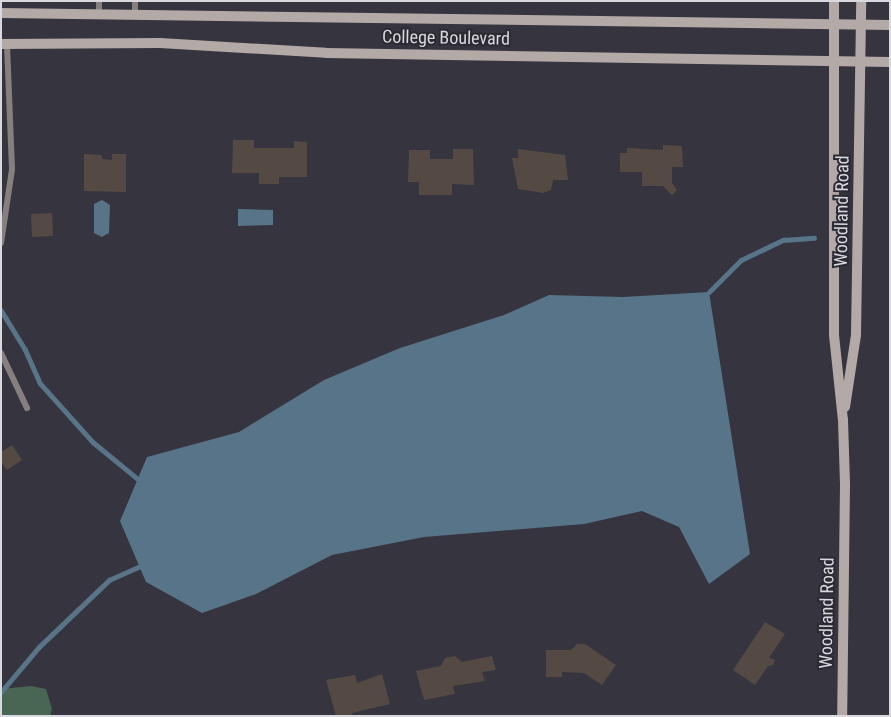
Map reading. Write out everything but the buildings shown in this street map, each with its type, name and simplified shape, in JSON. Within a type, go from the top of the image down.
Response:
[{"type":"main road","name":"Woodland Road","points":[[834,1],[834,335],[844,420],[842,716]]},
{"type":"main road","name":"Woodland Road","points":[[844,420],[856,335],[861,1]]},
{"type":"main road","name":"College Boulevard","points":[[1,13],[890,25]]},
{"type":"main road","name":"College Boulevard","points":[[4,44],[160,43],[335,53],[890,62]]},
{"type":"lane","points":[[99,1],[99,14]]},
{"type":"lane","points":[[135,1],[135,14]]},
{"type":"lane","points":[[1,243],[12,169],[4,44]]},
{"type":"lane","points":[[1,353],[27,408]]},
{"type":"green space","points":[[31,686],[46,689],[52,709],[50,716],[1,716],[1,689]]},
{"type":"water","points":[[102,200],[110,205],[109,233],[102,237],[94,233],[94,204]]},
{"type":"water","points":[[238,209],[273,210],[273,225],[238,226]]},
{"type":"water","points":[[709,292],[750,554],[709,584],[679,527],[642,511],[584,524],[424,537],[332,555],[256,594],[202,613],[146,582],[120,521],[147,457],[239,432],[324,380],[400,348],[504,315],[549,295],[623,297]]},
{"type":"waterway","points":[[709,292],[741,260],[783,240],[814,238]]},
{"type":"waterway","points":[[1,310],[25,349],[40,383],[93,442],[138,479]]},
{"type":"waterway","points":[[1,692],[39,647],[109,580],[140,566]]}]
